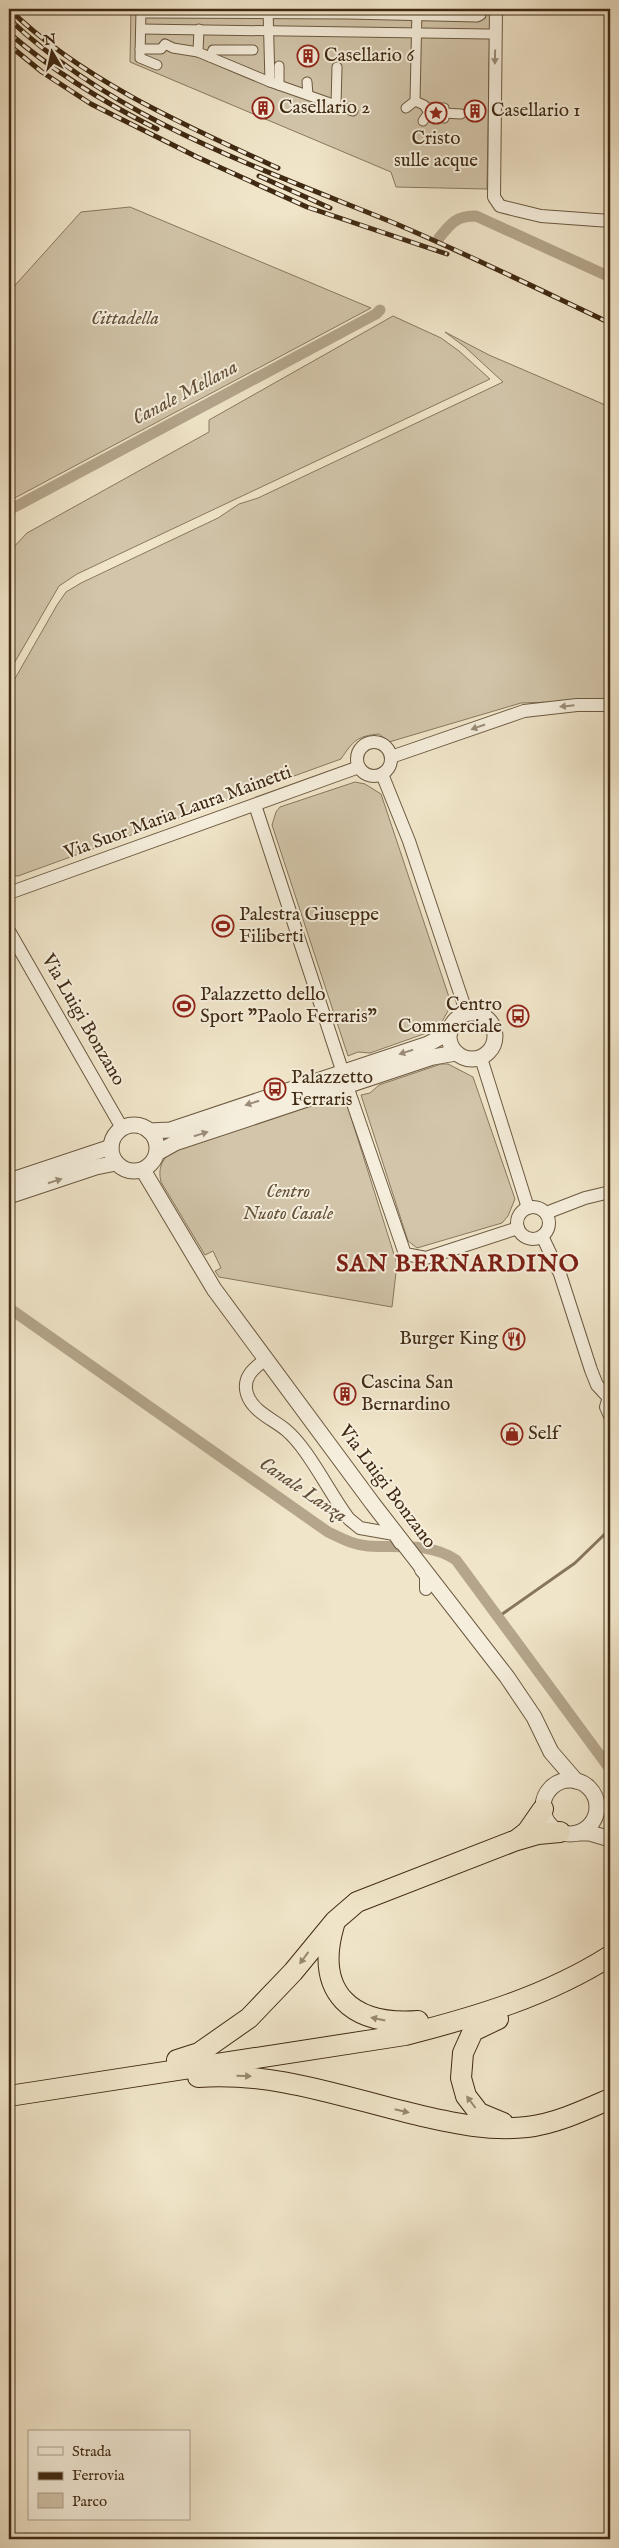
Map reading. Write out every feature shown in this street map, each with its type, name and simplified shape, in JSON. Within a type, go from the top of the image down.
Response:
[{"type":"highway","points":[[514,1841],[527,1832],[544,1808]]},
{"type":"highway","points":[[39,2091],[79,2077],[172,2062],[199,2053],[249,2018],[293,1972],[335,1921],[357,1902],[514,1841],[538,1834],[570,1832]]},
{"type":"highway","points":[[335,1921],[328,1946],[328,1966],[333,1986],[346,2003],[369,2018],[395,2023],[429,2021],[546,1983],[577,1969],[592,1967]]},
{"type":"highway","points":[[9,2096],[405,2035],[458,2021],[516,2002],[559,1985],[610,1956]]},
{"type":"highway","points":[[529,2127],[503,2123],[479,2113],[466,2096],[463,2087],[461,2078],[462,2053],[473,2032],[489,2023],[553,1998],[584,1980],[592,1967]]},
{"type":"highway","points":[[39,2091],[81,2094],[178,2079],[250,2076],[313,2087],[449,2122],[490,2129],[529,2127],[574,2114],[610,2099]]},
{"type":"street","points":[[141,10],[144,13],[204,11],[417,12],[477,18],[481,15],[481,9]]},
{"type":"street","points":[[496,9],[494,197],[500,206],[541,216],[610,221]]},
{"type":"street","points":[[141,10],[140,58],[157,65]]},
{"type":"street","points":[[268,11],[268,30],[274,83]]},
{"type":"street","points":[[417,12],[415,101],[426,115],[444,108],[444,113],[461,114]]},
{"type":"street","points":[[141,29],[489,34]]},
{"type":"street","points":[[198,52],[199,29]]},
{"type":"street","points":[[140,49],[161,49],[165,44],[173,48],[198,52],[274,83],[353,111]]},
{"type":"street","points":[[210,57],[213,50],[253,50]]},
{"type":"street","points":[[229,50],[229,65]]},
{"type":"street","points":[[274,83],[279,66]]},
{"type":"street","points":[[336,67],[336,105]]},
{"type":"street","points":[[307,82],[308,95]]},
{"type":"street","points":[[406,108],[415,101]]},
{"type":"street","points":[[391,757],[524,711],[577,705],[610,705]]},
{"type":"street","points":[[367,744],[382,744],[391,757],[389,767],[377,776],[366,774],[359,767],[359,751],[367,744]]},
{"type":"street","name":"Via Suor Maria Laura Mainetti","points":[[9,893],[359,767]]},
{"type":"street","points":[[382,774],[409,842],[467,1014]]},
{"type":"street","points":[[255,805],[405,1254],[426,1258],[518,1228]]},
{"type":"street","name":"Via Luigi Bonzano","points":[[9,931],[122,1128]]},
{"type":"street","points":[[467,1014],[484,1016],[495,1030],[493,1047],[481,1058],[467,1059],[456,1053],[450,1043],[450,1032],[456,1020],[467,1014]]},
{"type":"street","points":[[9,1196],[96,1167],[116,1164],[128,1171],[143,1170],[149,1166],[156,1153],[175,1143],[345,1079],[428,1044],[450,1032]]},
{"type":"street","points":[[149,1131],[170,1130],[345,1079],[456,1053]]},
{"type":"street","points":[[481,1058],[528,1208]]},
{"type":"street","points":[[116,1164],[111,1147],[116,1133],[122,1128],[136,1125],[149,1131],[154,1137],[156,1153]]},
{"type":"street","points":[[9,1181],[111,1147]]},
{"type":"street","name":"Via Luigi Bonzano","points":[[143,1170],[214,1290],[373,1504],[506,1677],[534,1717],[551,1752],[576,1781]]},
{"type":"street","points":[[546,1213],[585,1198],[610,1192]]},
{"type":"street","points":[[518,1228],[520,1214],[528,1208],[538,1208],[546,1213]]},
{"type":"street","points":[[518,1228],[528,1238],[542,1236],[548,1228],[546,1213]]},
{"type":"street","points":[[542,1236],[560,1274],[591,1370],[597,1384],[609,1395],[606,1407],[610,1416]]},
{"type":"street","points":[[266,1360],[250,1371],[247,1381],[247,1394],[254,1407],[287,1430],[298,1442],[349,1519],[360,1528],[394,1534],[426,1576],[426,1589]]},
{"type":"street","name":"Via Luigi Bonzano","points":[[551,1752],[555,1785]]},
{"type":"street","points":[[610,1834],[592,1790],[576,1781],[569,1780],[555,1785],[545,1799],[544,1808],[548,1823],[570,1832],[590,1833],[610,1839]]},
{"type":"street","points":[[570,1832],[592,1823],[598,1808]]},
{"type":"green space","points":[[131,9],[490,9],[487,189],[396,187],[391,172],[130,62]]},
{"type":"green space","name":"Cittadella","points":[[130,207],[371,308],[9,501],[9,292],[81,212]]},
{"type":"green space","points":[[393,316],[441,338],[459,351],[490,379],[77,574],[59,586],[9,672],[9,552],[27,533],[209,432],[209,420]]},
{"type":"green space","points":[[445,332],[489,355],[610,407],[610,700],[521,703],[389,742],[379,734],[365,736],[356,740],[341,759],[18,876],[9,875],[9,689],[66,592],[81,583],[218,518],[239,504],[258,498],[503,382],[465,347]]},
{"type":"green space","points":[[355,782],[365,784],[381,794],[450,1000],[449,1009],[438,1029],[370,1053],[358,1052],[348,1056],[272,825],[276,812],[280,807]]},
{"type":"green space","points":[[441,1064],[448,1064],[473,1077],[515,1199],[508,1216],[502,1223],[417,1248],[408,1241],[361,1095],[370,1093],[379,1085]]},
{"type":"green space","name":"Centro Nuoto Casale","points":[[345,1098],[397,1264],[392,1307],[219,1277],[215,1271],[221,1268],[213,1251],[205,1255],[161,1182],[160,1171],[165,1158],[177,1148],[324,1100],[326,1104]]},
{"type":"waterway","name":"Canale Mellana","points":[[439,238],[454,221],[463,217],[476,216],[610,277]]},
{"type":"waterway","name":"Canale Mellana","points":[[9,510],[376,314],[380,310]]},
{"type":"waterway","name":"Canale Lanza","points":[[9,1308],[328,1532],[357,1544],[425,1548],[446,1554],[456,1560],[610,1769]]},
{"type":"waterway","points":[[498,1617],[575,1563],[610,1529]]},
{"type":"railway","points":[[9,9],[69,58],[102,79],[172,118],[278,168]]},
{"type":"railway","points":[[9,19],[51,55],[95,86],[191,138],[292,182],[394,223],[610,323]]},
{"type":"railway","points":[[9,33],[44,61],[80,86],[157,129]]},
{"type":"railway","points":[[9,45],[42,72],[91,104],[197,157],[307,207],[447,254]]},
{"type":"railway","points":[[259,176],[330,208]]},
{"type":"place","name":"Casellario 6","points":[[308,56]]},
{"type":"place","name":"Casellario 2","points":[[263,108]]},
{"type":"place","name":"Casellario 1","points":[[475,111]]},
{"type":"place","name":"Cristo sulle acque","points":[[436,113]]},
{"type":"place","name":"Palestra Giuseppe Filiberti","points":[[223,926]]},
{"type":"place","name":"Palazzetto dello Sport \"Paolo Ferraris\"","points":[[184,1006]]},
{"type":"place","name":"Centro Commerciale","points":[[518,1016]]},
{"type":"place","name":"Palazzetto Ferraris","points":[[275,1089]]},
{"type":"place","name":"Burger King","points":[[514,1339]]},
{"type":"place","name":"Cascina San Bernardino","points":[[345,1394]]},
{"type":"place","name":"Self","points":[[512,1434]]},
{"type":"district","name":"SAN BERNARDINO","points":[[458,1264]]}]
